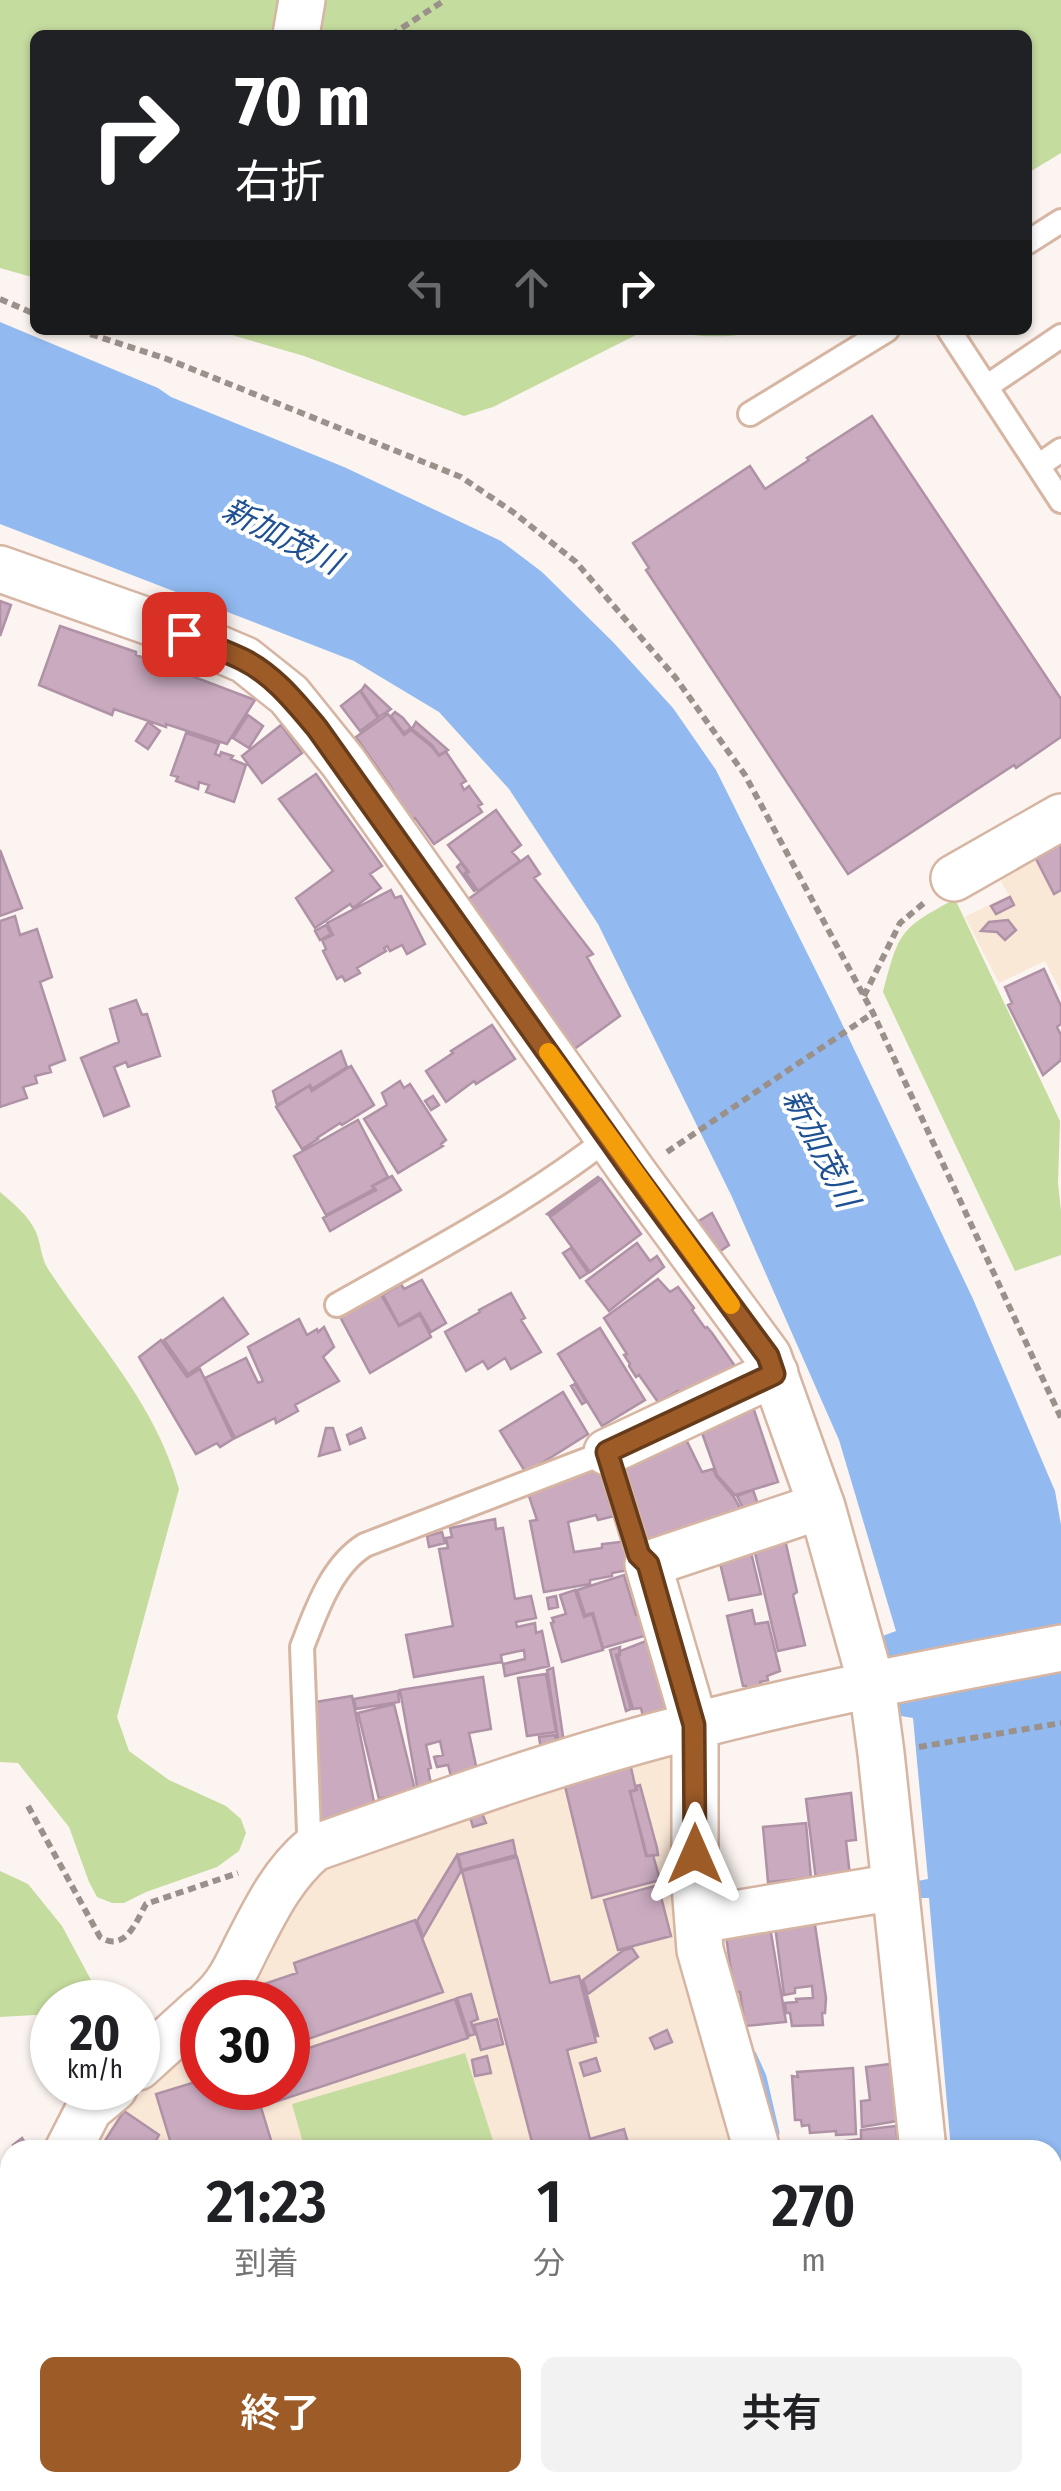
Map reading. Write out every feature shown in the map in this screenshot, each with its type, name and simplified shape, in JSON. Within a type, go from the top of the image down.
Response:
[{"type":"street","points":[[297,30],[302,0]]},
{"type":"street","points":[[0,569],[184,634],[245,660],[289,695],[342,762],[768,1356],[889,1682],[895,1887],[922,2140]]},
{"type":"street","points":[[954,878],[1061,817]]},
{"type":"street","points":[[607,1452],[774,1374]]},
{"type":"street","points":[[753,2140],[700,1950],[694,1725],[648,1564],[822,1506]]},
{"type":"street","points":[[230,1980],[270,1901],[306,1854],[536,1771],[694,1725],[1061,1648]]},
{"type":"street","points":[[699,1920],[895,1887]]},
{"type":"street","points":[[160,2047],[180,2029]]},
{"type":"street","points":[[73,2140],[88,2110]]},
{"type":"lane","points":[[1032,239],[1061,221]]},
{"type":"lane","points":[[750,414],[880,335]]},
{"type":"lane","points":[[951,335],[1061,501]]},
{"type":"lane","points":[[986,386],[1061,336]]},
{"type":"lane","points":[[1038,466],[1061,450]]},
{"type":"lane","points":[[336,1305],[572,1166],[608,1138]]},
{"type":"lane","points":[[306,1854],[309,1832],[302,1647],[339,1568],[352,1553],[607,1452],[639,1555],[648,1564]]},
{"type":"path","points":[[398,30],[445,0]]},
{"type":"path","points":[[0,299],[30,312]]},
{"type":"path","points":[[93,335],[167,359],[462,477],[576,562],[675,677],[744,775],[873,1013],[1061,1418]]},
{"type":"path","points":[[864,998],[900,923],[954,878]]},
{"type":"path","points":[[687,1138],[873,1013]]},
{"type":"path","points":[[906,1749],[1061,1723]]},
{"type":"path","points":[[28,1806],[106,1942],[129,1933],[146,1904],[306,1854]]},
{"type":"shaded area","points":[[1061,833],[1061,992],[1045,961],[999,983],[965,917],[1009,895],[1001,882],[1006,863]]},
{"type":"shaded area","points":[[675,1746],[740,2140],[101,2140],[123,2110],[160,2110],[160,2071],[180,2053],[180,2110],[310,2110],[310,1980],[256,1980],[287,1919],[312,1882],[336,1861]]},
{"type":"green space","points":[[0,0],[1061,0],[1061,153],[1032,171],[1032,30],[30,30],[30,277],[0,268]]},
{"type":"green space","points":[[232,335],[636,335],[493,407],[464,416],[304,356]]},
{"type":"green space","points":[[955,899],[1060,1121],[1061,1255],[1015,1271],[883,992],[904,934],[922,918]]},
{"type":"green space","points":[[0,1192],[29,1221],[48,1269],[140,1400],[179,1489],[117,1717],[129,1751],[169,1780],[226,1806],[241,1819],[246,1833],[239,1851],[217,1867],[124,1903],[97,1897],[69,1827],[18,1763],[0,1762]]},
{"type":"green space","points":[[0,1871],[28,1884],[62,1926],[91,1980],[30,1980],[30,2015],[0,2017]]},
{"type":"green space","points":[[465,2053],[493,2140],[302,2140],[294,2110],[310,2110],[310,2099]]},
{"type":"water","name":"新加茂川","points":[[0,322],[344,467],[501,541],[542,572],[613,642],[673,708],[716,770],[973,1299],[1055,1491],[1061,1525],[1061,2140],[950,2140],[929,1898],[913,1898],[912,1882],[928,1879],[913,1718],[895,1715],[877,1638],[896,1631],[839,1440],[732,1197],[598,924],[509,789],[439,712],[354,661],[0,524]]},
{"type":"building","points":[[872,416],[1061,699],[1061,737],[848,874],[646,570],[649,568],[633,543],[750,466],[765,489]]},
{"type":"building","points":[[0,601],[11,605],[0,636]]},
{"type":"building","points":[[60,626],[255,700],[227,744],[114,709],[112,715],[39,685]]},
{"type":"building","points":[[365,685],[391,709],[379,717],[361,691]]},
{"type":"building","points":[[360,691],[378,718],[360,731],[341,706]]},
{"type":"building","points":[[395,712],[411,728],[404,733],[391,716]]},
{"type":"building","points":[[388,714],[404,735],[411,730],[439,756],[446,752],[466,781],[461,784],[464,790],[469,786],[482,804],[478,806],[482,812],[434,844],[415,818],[409,821],[393,790],[356,737]]},
{"type":"building","points":[[248,715],[263,726],[249,748],[233,738]]},
{"type":"building","points":[[148,722],[160,731],[148,749],[136,741]]},
{"type":"building","points":[[416,722],[448,750],[439,755],[412,729]]},
{"type":"building","points":[[281,725],[302,753],[262,783],[242,756]]},
{"type":"building","points":[[186,733],[219,744],[215,754],[233,756],[231,759],[246,765],[234,802],[206,792],[209,785],[199,782],[198,789],[176,781],[178,777],[171,775]]},
{"type":"building","points":[[316,774],[382,866],[370,874],[381,888],[315,928],[296,898],[333,871],[279,799]]},
{"type":"building","points":[[496,810],[521,845],[512,852],[520,861],[478,891],[448,845]]},
{"type":"building","points":[[1061,838],[1061,890],[1054,894],[1033,853]]},
{"type":"building","points":[[0,850],[22,908],[0,916]]},
{"type":"building","points":[[528,856],[540,874],[534,878],[593,954],[587,957],[620,1016],[573,1050],[467,900]]},
{"type":"building","points":[[461,863],[467,871],[464,874],[476,890],[457,867]]},
{"type":"building","points":[[391,890],[395,898],[401,896],[425,944],[407,954],[402,945],[390,951],[387,946],[386,951],[357,968],[360,973],[345,981],[342,976],[337,979],[323,951],[326,949],[322,940],[333,935],[327,923]]},
{"type":"building","points":[[1010,897],[1014,905],[996,914],[991,906]]},
{"type":"building","points":[[15,916],[20,935],[37,929],[52,977],[40,982],[65,1060],[49,1066],[51,1072],[35,1076],[37,1083],[23,1087],[27,1098],[0,1107],[0,921]]},
{"type":"building","points":[[1008,920],[1016,930],[1005,940],[997,932],[981,931],[989,922]]},
{"type":"building","points":[[326,925],[331,934],[320,940],[315,931]]},
{"type":"building","points":[[1044,969],[1061,1006],[1061,1024],[1057,1027],[1061,1035],[1061,1060],[1043,1075],[1008,1005],[1012,1003],[1005,987]]},
{"type":"building","points":[[136,1000],[142,1015],[147,1014],[160,1056],[128,1067],[126,1062],[114,1067],[129,1106],[104,1116],[81,1058],[119,1042],[110,1009]]},
{"type":"building","points":[[492,1025],[515,1059],[476,1084],[474,1081],[446,1102],[426,1071]]},
{"type":"building","points":[[341,1051],[347,1067],[277,1105],[273,1091]]},
{"type":"building","points":[[351,1066],[374,1105],[302,1149],[276,1107],[309,1086],[312,1091]]},
{"type":"building","points":[[400,1081],[404,1088],[410,1084],[446,1140],[443,1146],[398,1173],[364,1119],[387,1105],[382,1093]]},
{"type":"building","points":[[433,1096],[439,1105],[431,1110],[425,1101]]},
{"type":"building","points":[[358,1120],[388,1177],[326,1215],[294,1156]]},
{"type":"building","points":[[392,1176],[401,1190],[330,1231],[323,1218],[376,1190],[373,1186]]},
{"type":"building","points":[[598,1177],[600,1179],[547,1214]]},
{"type":"building","points":[[601,1179],[641,1234],[590,1272],[550,1217]]},
{"type":"building","points":[[712,1213],[729,1245],[719,1252],[697,1222]]},
{"type":"building","points":[[637,1243],[650,1261],[657,1256],[664,1267],[609,1311],[586,1281]]},
{"type":"building","points":[[571,1248],[588,1273],[580,1278],[563,1253]]},
{"type":"building","points":[[658,1279],[670,1292],[678,1287],[744,1379],[680,1394],[678,1391],[658,1402],[639,1375],[636,1377],[624,1355],[627,1354],[604,1318]]},
{"type":"building","points":[[422,1280],[446,1323],[431,1332],[420,1313],[399,1325],[383,1295],[401,1284],[404,1289]]},
{"type":"building","points":[[380,1293],[399,1326],[420,1315],[431,1337],[370,1373],[338,1313]]},
{"type":"building","points":[[511,1293],[525,1318],[521,1320],[541,1352],[511,1369],[505,1358],[488,1369],[483,1361],[466,1371],[445,1332]]},
{"type":"building","points":[[223,1298],[248,1334],[188,1374],[164,1340]]},
{"type":"building","points":[[299,1319],[307,1335],[324,1327],[334,1347],[323,1357],[339,1381],[295,1405],[298,1411],[235,1438],[205,1378],[246,1358],[258,1383],[263,1381],[248,1347]]},
{"type":"building","points":[[600,1328],[645,1400],[602,1426],[558,1354]]},
{"type":"building","points":[[161,1340],[187,1377],[200,1369],[233,1439],[196,1454],[139,1357]]},
{"type":"building","points":[[575,1384],[586,1402],[582,1404],[571,1386]]},
{"type":"building","points":[[563,1392],[588,1434],[526,1473],[500,1431]]},
{"type":"building","points":[[750,1398],[778,1482],[735,1495],[717,1475],[697,1419]]},
{"type":"building","points":[[326,1428],[333,1428],[340,1450],[319,1456]]},
{"type":"building","points":[[361,1428],[365,1438],[350,1444],[347,1435]]},
{"type":"building","points":[[681,1429],[702,1472],[713,1469],[746,1519],[644,1553],[618,1461]]},
{"type":"building","points":[[595,1465],[600,1467],[612,1498],[608,1499],[614,1516],[598,1520],[596,1515],[568,1522],[574,1552],[628,1541],[634,1569],[590,1580],[590,1584],[544,1592],[530,1521],[537,1520],[527,1490]]},
{"type":"building","points":[[753,1490],[761,1513],[748,1518],[737,1496]]},
{"type":"building","points":[[495,1519],[496,1529],[503,1528],[515,1599],[531,1596],[536,1618],[516,1622],[517,1627],[535,1623],[536,1633],[542,1631],[549,1666],[505,1676],[503,1664],[525,1659],[524,1650],[501,1655],[502,1662],[414,1677],[406,1635],[453,1626],[439,1549],[448,1548],[450,1528]]},
{"type":"building","points":[[783,1531],[805,1645],[778,1651],[752,1540]]},
{"type":"building","points":[[442,1532],[445,1543],[429,1547],[427,1536]]},
{"type":"building","points":[[749,1544],[761,1594],[729,1600],[717,1551]]},
{"type":"building","points":[[624,1575],[636,1615],[645,1612],[651,1634],[603,1648],[593,1613],[585,1615],[577,1590]]},
{"type":"building","points":[[575,1590],[584,1617],[592,1614],[603,1650],[562,1662],[551,1623],[552,1618],[566,1614],[560,1595]]},
{"type":"building","points":[[556,1596],[558,1607],[549,1609],[547,1598]]},
{"type":"building","points":[[752,1610],[755,1624],[768,1622],[780,1671],[760,1682],[762,1691],[748,1694],[727,1616]]},
{"type":"building","points":[[654,1638],[673,1713],[644,1721],[641,1708],[633,1709],[618,1656],[620,1651]]},
{"type":"building","points":[[620,1647],[616,1655],[631,1709],[626,1711],[610,1650]]},
{"type":"building","points":[[553,1668],[565,1750],[560,1751],[547,1670]]},
{"type":"building","points":[[546,1674],[556,1732],[527,1736],[518,1678]]},
{"type":"building","points":[[483,1677],[491,1729],[469,1733],[478,1775],[452,1780],[448,1765],[437,1767],[434,1757],[443,1755],[440,1741],[426,1745],[432,1789],[418,1792],[400,1690]]},
{"type":"building","points":[[398,1691],[399,1702],[356,1709],[354,1699]]},
{"type":"building","points":[[352,1696],[375,1807],[320,1821],[312,1783],[309,1703]]},
{"type":"building","points":[[394,1704],[415,1790],[379,1799],[358,1713]]},
{"type":"building","points":[[555,1735],[557,1747],[541,1749],[539,1737]]},
{"type":"building","points":[[630,1763],[636,1790],[630,1791],[646,1856],[653,1855],[660,1880],[592,1898],[564,1782]]},
{"type":"building","points":[[640,1785],[658,1855],[647,1856],[630,1792]]},
{"type":"building","points":[[851,1793],[856,1840],[846,1841],[851,1884],[817,1888],[806,1799]]},
{"type":"building","points":[[482,1813],[486,1823],[473,1827],[470,1817]]},
{"type":"building","points":[[806,1823],[811,1878],[768,1882],[763,1827]]},
{"type":"building","points":[[513,1840],[516,1855],[462,1870],[458,1855]]},
{"type":"building","points":[[457,1855],[461,1871],[423,1937],[417,1921]]},
{"type":"building","points":[[517,1857],[550,1983],[579,1976],[596,2042],[567,2050],[590,2139],[624,2129],[627,2140],[531,2140],[462,1871]]},
{"type":"building","points":[[658,1885],[671,1936],[618,1950],[604,1900]]},
{"type":"building","points":[[813,1912],[826,1998],[823,2025],[792,2026],[785,2003],[813,1998],[812,1986],[795,1988],[795,1993],[784,1995],[774,1918]]},
{"type":"building","points":[[415,1920],[443,1992],[310,2038],[310,1980],[276,1980],[297,1973],[294,1963]]},
{"type":"building","points":[[769,1921],[786,2022],[745,2026],[740,1992],[734,1992],[725,1929]]},
{"type":"building","points":[[632,1948],[638,1957],[588,1994],[583,1980]]},
{"type":"building","points":[[583,1980],[598,2036],[581,1981]]},
{"type":"building","points":[[471,1994],[478,2019],[471,2022],[475,2034],[469,2036],[457,1998]]},
{"type":"building","points":[[455,1999],[468,2038],[310,2090],[310,2048]]},
{"type":"building","points":[[497,2019],[503,2044],[481,2050],[474,2025]]},
{"type":"building","points":[[667,2030],[672,2042],[655,2049],[650,2038]]},
{"type":"building","points":[[487,2056],[491,2073],[475,2076],[472,2060]]},
{"type":"building","points":[[596,2058],[600,2071],[584,2076],[580,2063]]},
{"type":"building","points":[[898,2063],[903,2120],[862,2127],[861,2101],[870,2100],[866,2067]]},
{"type":"building","points":[[853,2068],[856,2134],[810,2133],[809,2125],[802,2126],[801,2120],[795,2120],[792,2076],[798,2077],[797,2072]]},
{"type":"building","points":[[180,2087],[180,2110],[262,2110],[271,2140],[170,2140],[160,2093]]},
{"type":"building","points":[[124,2111],[159,2135],[156,2140],[105,2140]]},
{"type":"building","points":[[896,2126],[897,2136],[905,2135],[906,2140],[853,2140],[861,2139],[861,2130]]},
{"type":"waterway","points":[[716,1858],[722,1904]]},
{"type":"waterway","points":[[751,2055],[761,2077],[774,2133]]},
{"type":"slow traffic","points":[[548,1052],[731,1305]]},
{"type":"route","points":[[184,634],[245,660],[266,674],[317,728],[768,1356],[774,1374],[607,1452],[639,1555],[648,1564],[694,1725],[695,1854]]}]
